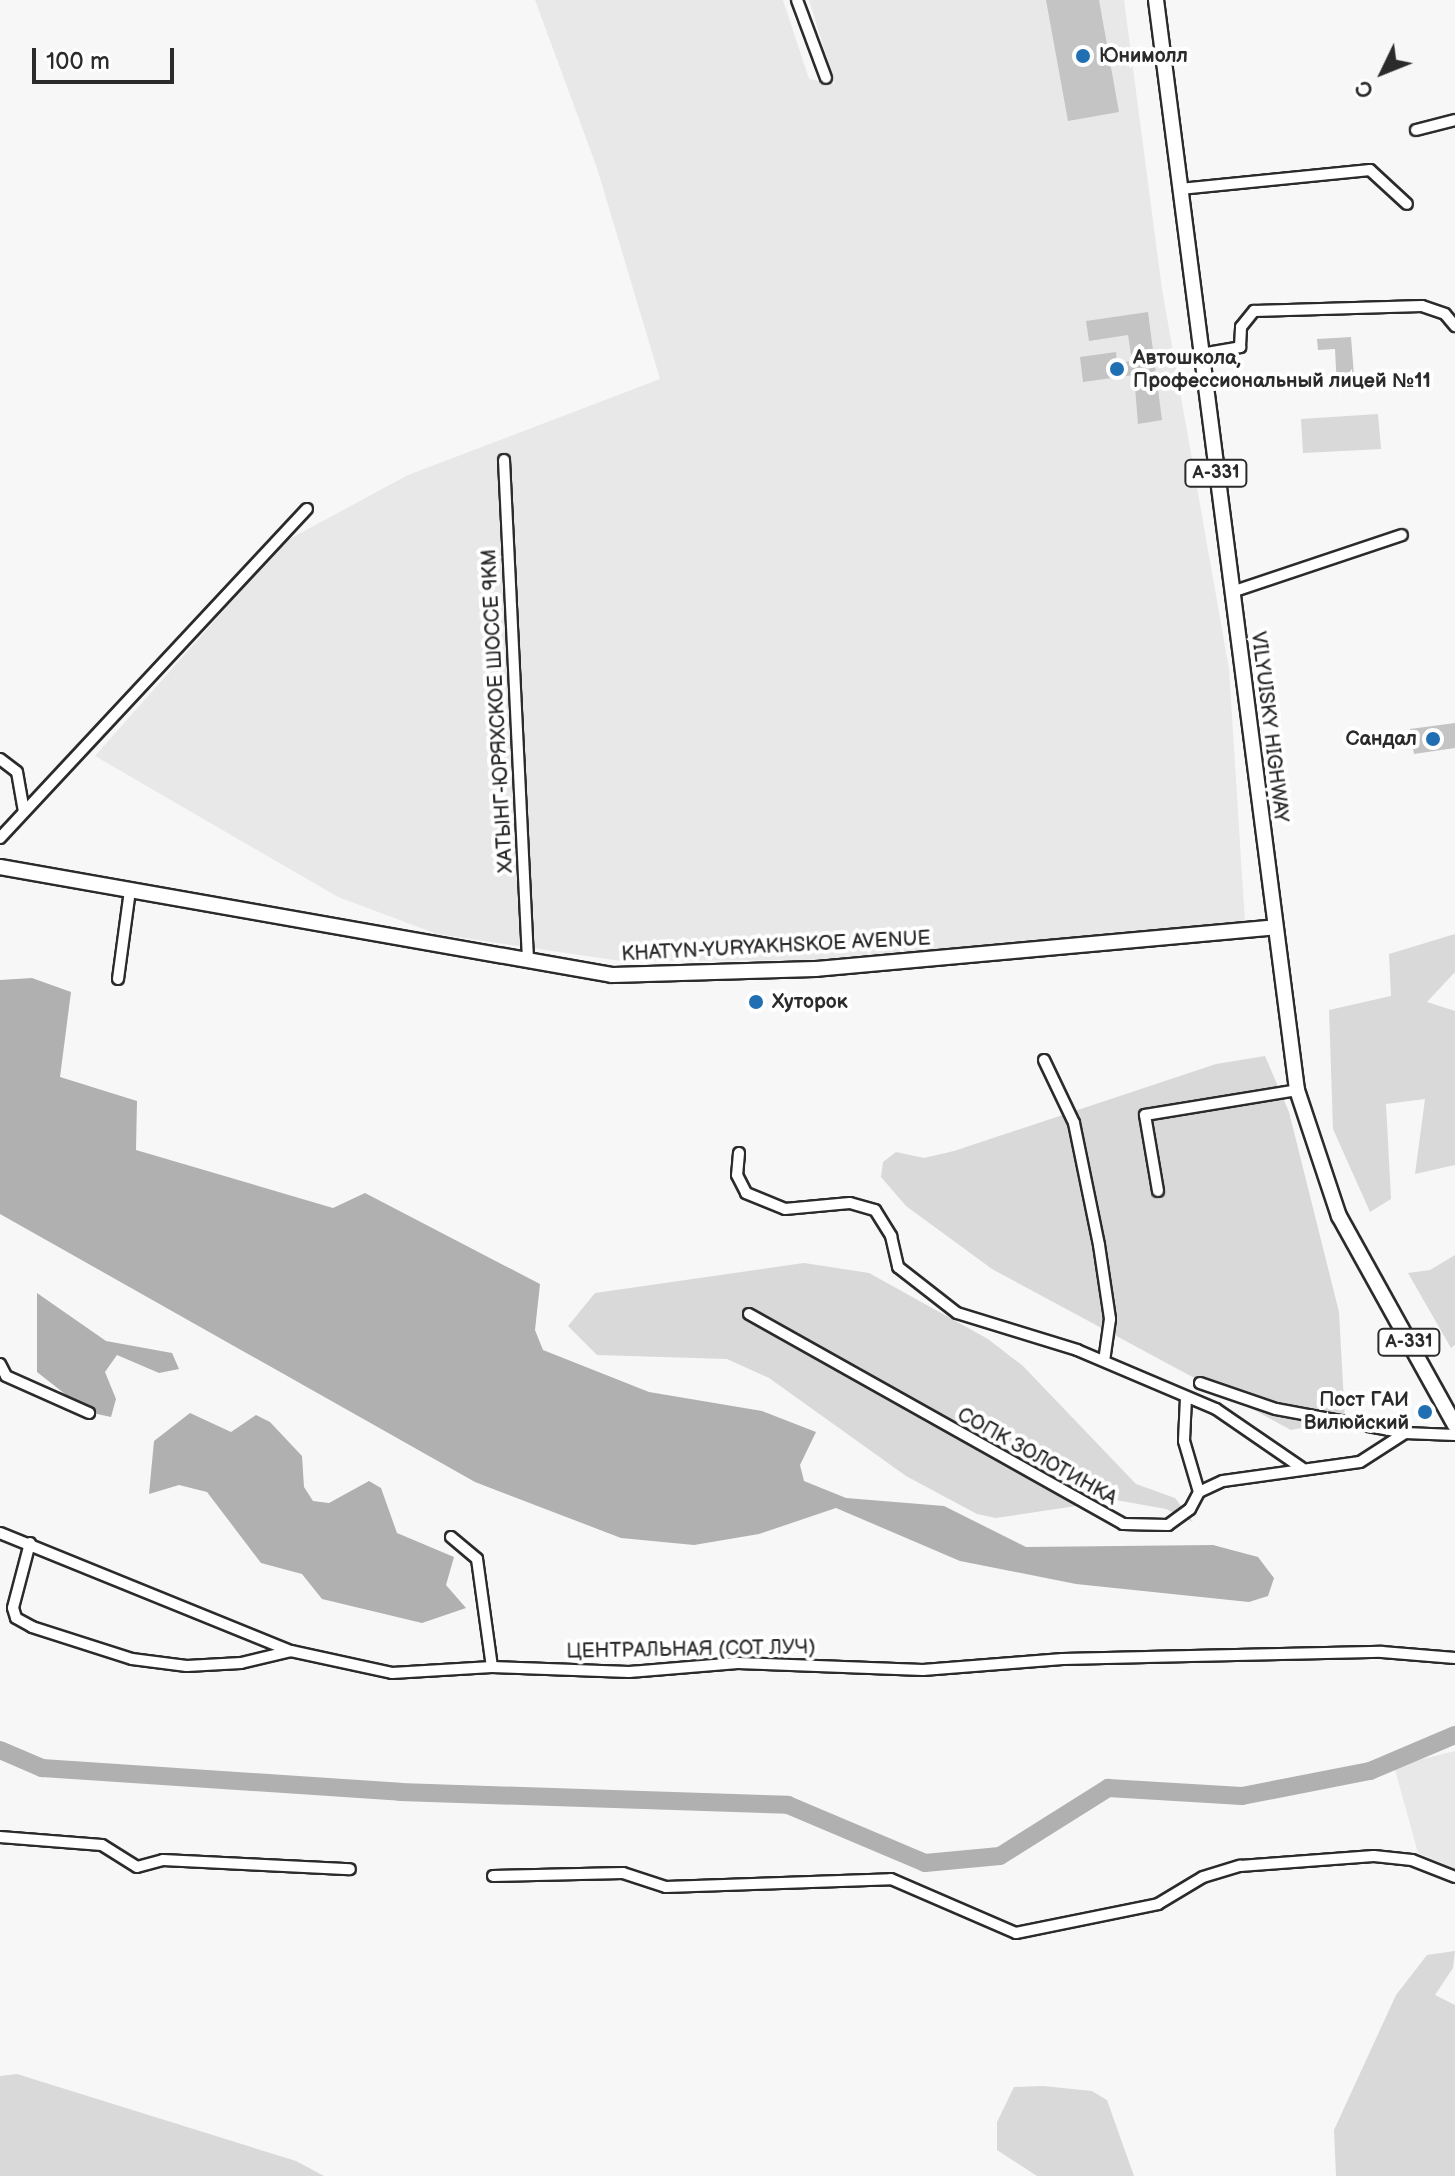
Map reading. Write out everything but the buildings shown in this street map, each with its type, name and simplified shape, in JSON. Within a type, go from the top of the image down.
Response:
[{"type":"main road","name":"VILYUISKY HIGHWAY","points":[[1156,0],[1297,1090],[1339,1216],[1455,1425]]},
{"type":"main road","name":"KHATYN-YURYAKHSKOE AVENUE","points":[[0,867],[612,975],[669,976],[942,959],[1274,927]]},
{"type":"street","points":[[797,0],[826,78]]},
{"type":"street","points":[[1416,130],[1455,120]]},
{"type":"street","points":[[1180,189],[1370,170],[1407,204]]},
{"type":"street","points":[[1201,354],[1240,347],[1241,327],[1254,311],[1422,306],[1445,314],[1455,326]]},
{"type":"street","name":"ХАТЫНГ-ЮРЯХСКОЕ ШОССЕ 9КМ","points":[[504,460],[528,960]]},
{"type":"street","points":[[0,838],[307,509]]},
{"type":"street","points":[[1232,592],[1402,535]]},
{"type":"street","points":[[0,759],[17,772],[24,810]]},
{"type":"street","points":[[118,979],[130,890]]},
{"type":"street","points":[[1044,1060],[1074,1123],[1099,1245],[1110,1319],[1104,1361]]},
{"type":"street","points":[[1158,1191],[1145,1115],[1297,1090]]},
{"type":"street","points":[[739,1153],[737,1175],[746,1193],[785,1209],[850,1203],[875,1210],[891,1236],[898,1267],[957,1313],[1104,1361],[1232,1418],[1302,1468]]},
{"type":"street","name":"СОПК ЗОЛОТИНКА","points":[[749,1314],[1109,1519],[1168,1525],[1190,1509],[1199,1492]]},
{"type":"street","points":[[0,1364],[6,1376],[89,1413]]},
{"type":"street","points":[[1200,1383],[1276,1409],[1405,1433],[1455,1435]]},
{"type":"street","points":[[1186,1398],[1184,1441],[1199,1492],[1302,1468],[1360,1462],[1405,1433]]},
{"type":"street","name":"ЦЕНТРАЛЬНАЯ (СОТ ЛУЧ)","points":[[0,1533],[291,1651],[392,1673],[492,1667],[629,1672],[738,1663],[923,1670],[1063,1659],[1382,1652],[1455,1658]]},
{"type":"street","points":[[451,1537],[477,1559],[492,1667]]},
{"type":"street","points":[[30,1543],[13,1608],[16,1618],[32,1627],[132,1659],[187,1666],[241,1663],[291,1651]]},
{"type":"street","points":[[0,1837],[102,1845],[137,1867],[163,1860],[350,1869]]},
{"type":"street","points":[[493,1876],[623,1873],[666,1887],[891,1879],[1016,1933],[1158,1904],[1203,1877],[1240,1866],[1374,1856],[1412,1860],[1455,1877]]},
{"type":"shaded area","points":[[535,0],[783,0],[809,79],[835,84],[809,0],[1124,0],[1162,289],[1229,669],[1245,922],[808,960],[621,961],[437,934],[338,897],[95,756],[284,542],[408,475],[660,379],[597,168]]},
{"type":"shaded area","points":[[1378,414],[1381,449],[1303,453],[1301,419]]},
{"type":"shaded area","points":[[1455,934],[1455,972],[1427,1002],[1455,1011],[1455,1165],[1415,1174],[1425,1099],[1386,1104],[1391,1199],[1370,1212],[1333,1129],[1329,1010],[1391,996],[1389,954]]},
{"type":"shaded area","points":[[32,978],[71,992],[60,1077],[137,1101],[136,1150],[333,1208],[365,1193],[540,1284],[535,1330],[543,1350],[649,1392],[762,1411],[816,1432],[800,1465],[804,1481],[846,1498],[944,1506],[1026,1547],[1213,1545],[1258,1557],[1274,1578],[1268,1596],[1249,1602],[1076,1584],[960,1561],[836,1508],[759,1534],[694,1545],[621,1538],[475,1482],[0,1214],[0,980]]},
{"type":"shaded area","points":[[1265,1056],[1289,1112],[1339,1312],[1345,1420],[1291,1430],[992,1269],[906,1206],[881,1177],[883,1162],[896,1152],[924,1158],[954,1151],[1216,1064]]},
{"type":"shaded area","points":[[1455,1255],[1455,1345],[1451,1348],[1408,1273],[1430,1270]]},
{"type":"shaded area","points":[[804,1263],[869,1273],[988,1339],[1023,1366],[1136,1484],[1175,1498],[1193,1522],[1166,1509],[1116,1500],[996,1518],[977,1514],[906,1476],[769,1378],[727,1359],[597,1355],[568,1326],[595,1293]]},
{"type":"shaded area","points":[[37,1293],[106,1341],[172,1353],[179,1369],[159,1373],[117,1355],[105,1372],[116,1399],[111,1417],[88,1412],[37,1372]]},
{"type":"shaded area","points":[[190,1413],[231,1432],[256,1415],[270,1422],[302,1456],[304,1487],[313,1501],[329,1503],[369,1481],[381,1488],[397,1533],[454,1557],[446,1585],[466,1608],[422,1623],[322,1599],[302,1574],[261,1563],[207,1492],[179,1485],[149,1494],[154,1441]]},
{"type":"shaded area","points":[[1455,1751],[1455,1869],[1418,1853],[1394,1766]]},
{"type":"shaded area","points":[[1455,1951],[1453,1968],[1435,1995],[1455,2005],[1455,2176],[1336,2176],[1334,2130],[1396,1995],[1427,1955]]},
{"type":"shaded area","points":[[17,2074],[296,2161],[324,2176],[0,2176],[0,2076]]},
{"type":"shaded area","points":[[1043,2086],[1092,2091],[1107,2100],[1134,2176],[1037,2176],[997,2150],[997,2122],[1014,2087]]},
{"type":"waterway","points":[[0,1750],[42,1768],[400,1792],[788,1805],[925,1863],[1000,1856],[1108,1788],[1242,1796],[1370,1771],[1455,1735]]},
{"type":"place","name":"Юнимолл","points":[[1083,56]]},
{"type":"place","name":"Автошкола, Профессиональный лицей №11","points":[[1117,369]]},
{"type":"place","name":"Сандал","points":[[1433,739]]},
{"type":"place","name":"Хуторок","points":[[756,1002]]},
{"type":"place","name":"Пост ГАИ Вилюйский","points":[[1425,1412]]}]
